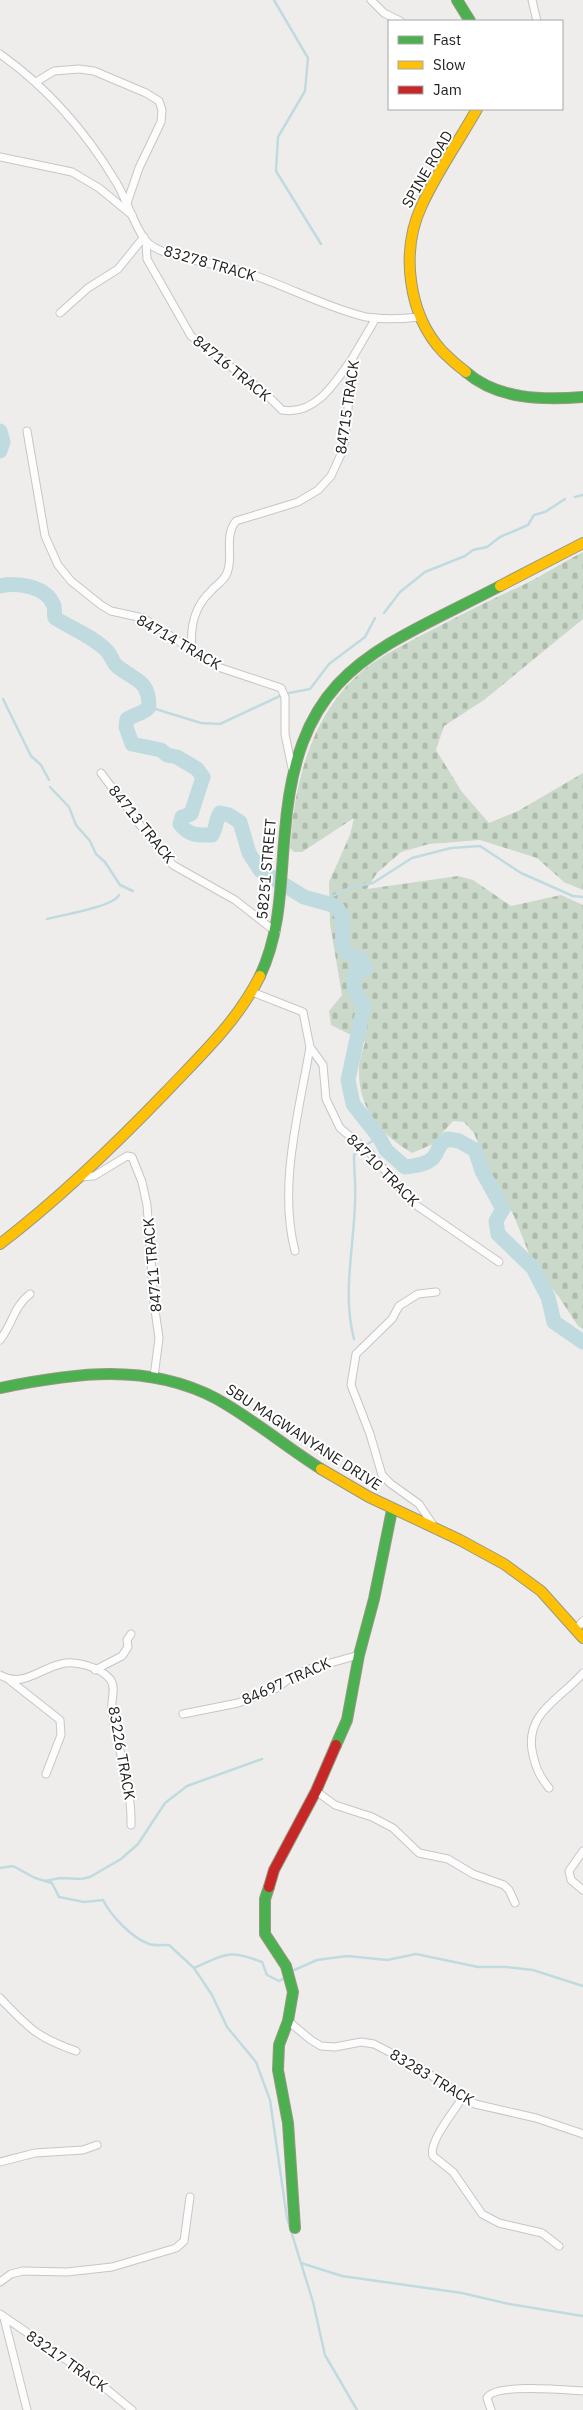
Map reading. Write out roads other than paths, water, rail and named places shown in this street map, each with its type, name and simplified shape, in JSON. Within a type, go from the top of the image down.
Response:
[{"type":"street","points":[[371,0],[384,13],[398,20]]},
{"type":"street","points":[[457,0],[469,20]]},
{"type":"street","points":[[532,0],[537,20]]},
{"type":"street","points":[[0,54],[36,82],[82,131],[106,166],[145,239],[118,269],[88,288],[60,313]]},
{"type":"street","points":[[36,82],[54,71],[80,69],[94,71],[146,93],[159,101],[162,110],[160,122],[139,168],[127,203]]},
{"type":"street","name":"SPINE ROAD","points":[[476,110],[415,219],[409,249],[409,273],[419,317],[445,355],[480,383],[517,397],[552,400],[583,397]]},
{"type":"street","points":[[0,157],[72,172],[99,188],[133,216]]},
{"type":"street","name":"83278 TRACK","points":[[145,239],[175,255],[244,271],[277,282],[350,313],[376,318],[419,317]]},
{"type":"street","name":"84716 TRACK","points":[[145,239],[147,259],[191,336],[265,393],[282,410],[293,410],[318,401],[334,386],[353,357]]},
{"type":"street","name":"84715 TRACK","points":[[192,648],[192,623],[201,603],[227,574],[230,558],[229,536],[236,521],[298,502],[318,490],[331,476],[342,452],[345,439],[353,357],[376,318]]},
{"type":"street","name":"84714 TRACK","points":[[27,431],[42,524],[50,550],[58,565],[71,581],[111,611],[143,618],[218,666],[281,688],[284,692],[285,734],[292,768]]},
{"type":"street","name":"58251 STREET","points":[[0,1244],[32,1220],[80,1177],[214,1043],[252,992],[269,956],[276,932],[281,896],[286,808],[292,768],[304,733],[332,689],[365,658],[583,543]]},
{"type":"street","name":"84713 TRACK","points":[[101,773],[173,865],[235,900],[276,932]]},
{"type":"street","points":[[252,992],[303,1012],[310,1047],[290,1169],[289,1210],[295,1251]]},
{"type":"street","name":"84710 TRACK","points":[[310,1047],[323,1065],[326,1099],[340,1128],[370,1153],[414,1203],[499,1262]]},
{"type":"street","name":"84711 TRACK","points":[[80,1177],[94,1176],[116,1161],[130,1156],[138,1170],[147,1205],[154,1303],[159,1338],[154,1377]]},
{"type":"street","points":[[436,1292],[418,1294],[399,1306],[392,1319],[356,1354],[351,1385],[370,1434],[382,1475],[390,1484],[419,1504],[436,1531]]},
{"type":"street","points":[[0,1340],[9,1328],[17,1307],[30,1294]]},
{"type":"street","name":"SBU MAGWANYANE DRIVE","points":[[0,1388],[90,1372],[122,1373],[154,1377],[184,1385],[224,1402],[244,1414],[284,1445],[352,1488],[392,1510],[487,1554],[525,1578],[580,1625],[583,1638]]},
{"type":"street","points":[[295,2228],[288,2123],[278,2070],[279,2045],[288,2022],[293,1992],[292,1982],[286,1966],[273,1949],[265,1934],[265,1899],[281,1854],[316,1791],[347,1720],[359,1655],[374,1599],[392,1510]]},
{"type":"street","points":[[7,1679],[28,1678],[61,1664],[85,1665],[95,1670],[122,1656],[128,1647],[127,1640],[132,1634]]},
{"type":"street","name":"84697 TRACK","points":[[183,1714],[238,1703],[277,1688],[290,1678],[308,1669],[359,1655]]},
{"type":"street","name":"83226 TRACK","points":[[95,1670],[102,1672],[112,1684],[112,1710],[129,1795],[131,1825]]},
{"type":"street","points":[[550,1788],[541,1779],[534,1762],[531,1742],[532,1728],[547,1707],[583,1673]]},
{"type":"street","points":[[0,1675],[60,1720],[61,1735],[46,1774]]},
{"type":"street","points":[[316,1791],[335,1805],[372,1817],[393,1828],[419,1853],[448,1858],[473,1874],[504,1885],[516,1903]]},
{"type":"street","points":[[583,1851],[569,1871],[571,1880],[583,1890]]},
{"type":"street","points":[[0,1998],[35,2032],[46,2040],[76,2052]]},
{"type":"street","name":"83283 TRACK","points":[[288,2022],[321,2046],[335,2047],[367,2042],[380,2046],[420,2068],[475,2104],[529,2116],[583,2134]]},
{"type":"street","points":[[463,2097],[438,2134],[432,2149],[433,2156],[453,2172],[482,2214],[500,2224],[542,2233],[559,2246]]},
{"type":"street","points":[[0,2162],[35,2153],[83,2150],[97,2145]]},
{"type":"street","points":[[0,2282],[11,2274],[23,2271],[67,2272],[112,2267],[176,2248],[184,2241],[190,2197]]},
{"type":"street","points":[[2,2316],[27,2410]]},
{"type":"street","name":"83217 TRACK","points":[[2,2316],[93,2378],[132,2410]]},
{"type":"street","points":[[491,2410],[487,2398],[490,2393],[498,2391],[536,2389],[583,2391]]},
{"type":"waterway","points":[[274,0],[308,58],[305,91],[278,137],[276,171],[321,244]]},
{"type":"waterway","points":[[0,431],[3,442],[0,451]]},
{"type":"waterway","points":[[575,497],[583,495]]},
{"type":"waterway","points":[[384,613],[400,592],[425,572],[465,556],[473,550],[487,547],[500,537],[528,525],[534,515],[545,512],[565,499]]},
{"type":"waterway","points":[[0,586],[23,585],[45,594],[54,606],[55,618],[102,646],[109,653],[116,666],[144,686],[147,691],[149,707],[127,719],[126,727],[132,744],[161,750],[167,755],[177,757],[197,769],[203,777],[191,814],[182,817],[180,824],[183,828],[194,834],[212,835],[220,813],[229,815],[240,822],[249,853],[260,870],[304,897],[336,906],[342,916],[343,947],[347,953],[362,960],[366,969],[355,972],[354,977],[355,990],[364,1006],[348,1080],[353,1104],[379,1137],[386,1150],[405,1167],[427,1162],[433,1158],[440,1146],[448,1139],[459,1141],[475,1150],[482,1171],[503,1209],[496,1221],[498,1234],[533,1268],[548,1297],[554,1322],[583,1342]]},
{"type":"waterway","points":[[289,693],[310,689],[329,664],[365,637],[375,618]]},
{"type":"waterway","points":[[149,707],[201,723],[220,724],[282,695]]},
{"type":"waterway","points":[[3,699],[31,756],[41,765],[49,780]]},
{"type":"waterway","points":[[50,787],[69,807],[76,825],[90,841],[96,854],[105,862],[120,885],[133,891]]},
{"type":"waterway","points":[[321,902],[351,887],[373,883],[412,858],[451,848],[480,846],[521,873],[573,896],[583,897]]},
{"type":"waterway","points":[[47,919],[98,907],[119,895]]},
{"type":"waterway","points":[[366,1145],[379,1137]]},
{"type":"waterway","points":[[354,1339],[349,1305],[349,1288],[355,1196],[354,1155],[360,1149]]},
{"type":"waterway","points":[[45,1881],[60,1878],[81,1879],[90,1877],[121,1859],[138,1844],[165,1803],[187,1786],[262,1759]]},
{"type":"waterway","points":[[0,1868],[13,1866],[35,1878],[52,1883],[59,1897],[84,1902],[103,1900],[129,1932],[151,1945],[169,1945],[194,1968],[234,1954],[262,1962],[267,1975],[279,1981],[287,1977]]},
{"type":"waterway","points":[[292,1971],[317,1960],[347,1956],[387,1960],[416,1954],[478,1967],[506,1967],[533,1970],[583,1986]]},
{"type":"waterway","points":[[194,1968],[212,1995],[227,2027],[256,2062],[270,2100],[287,2218],[313,2302],[325,2355],[357,2410]]},
{"type":"waterway","points":[[301,2263],[342,2276],[462,2293],[509,2304],[583,2316]]}]
